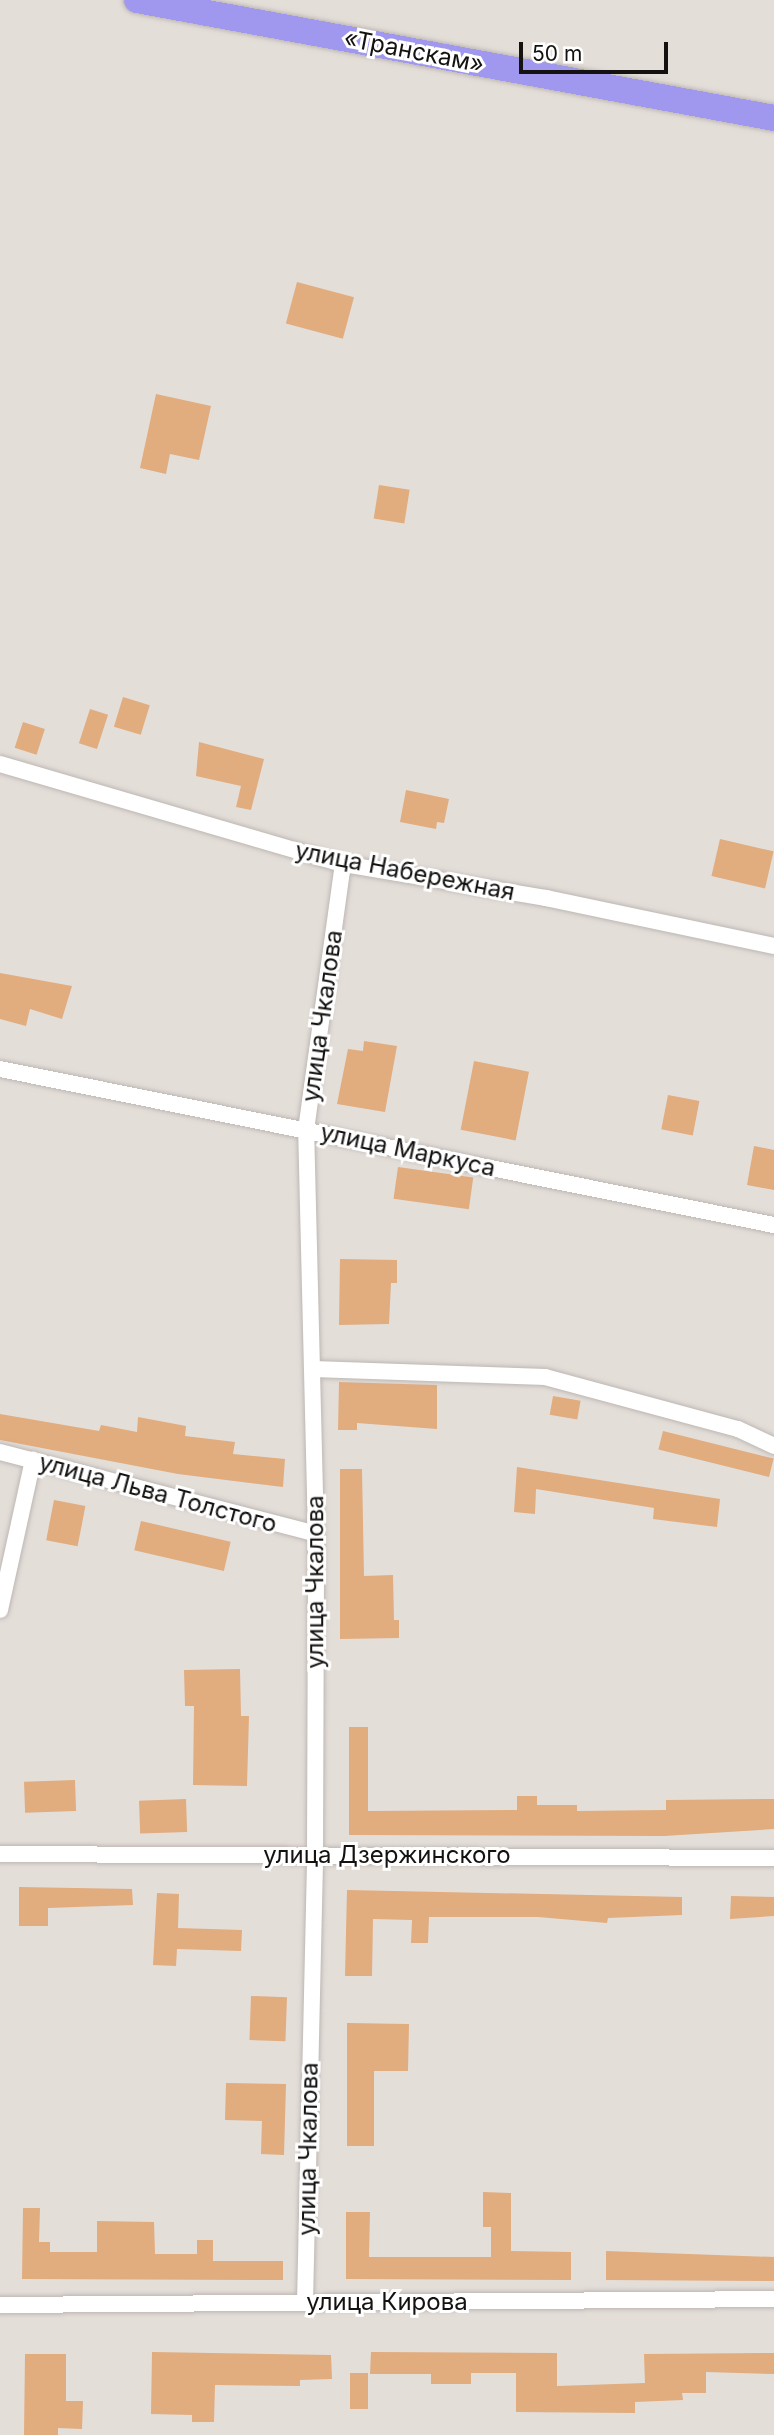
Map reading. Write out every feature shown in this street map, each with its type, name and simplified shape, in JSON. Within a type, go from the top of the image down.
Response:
[{"type":"highway","name":"«Транскам»","points":[[137,0],[774,118]]},
{"type":"street","name":"улица Набережная","points":[[0,764],[343,864],[546,898],[774,946]]},
{"type":"street","name":"улица Чкалова","points":[[304,2303],[315,1854],[316,1534],[306,1130],[343,864]]},
{"type":"street","name":"улица Маркуса","points":[[0,1069],[774,1225]]},
{"type":"street","points":[[314,1369],[545,1377],[738,1429],[774,1446]]},
{"type":"street","name":"улица Льва Толстого","points":[[0,1452],[316,1534]]},
{"type":"street","points":[[0,1611],[33,1460]]},
{"type":"street","name":"улица Дзержинского","points":[[0,1854],[774,1858]]},
{"type":"street","name":"улица Кирова","points":[[0,2305],[774,2299]]},
{"type":"building","points":[[297,282],[354,297],[343,339],[286,324]]},
{"type":"building","points":[[156,394],[211,406],[199,460],[170,454],[166,474],[140,468]]},
{"type":"building","points":[[379,485],[410,490],[404,523],[374,519]]},
{"type":"building","points":[[123,697],[150,705],[141,735],[114,727]]},
{"type":"building","points":[[90,709],[108,715],[97,749],[79,743]]},
{"type":"building","points":[[23,722],[45,729],[37,755],[15,748]]},
{"type":"building","points":[[199,742],[264,759],[251,810],[236,807],[241,786],[196,776]]},
{"type":"building","points":[[406,790],[449,799],[444,823],[437,822],[436,829],[400,822]]},
{"type":"building","points":[[720,839],[774,851],[765,888],[711,876]]},
{"type":"building","points":[[0,973],[72,986],[62,1019],[30,1009],[26,1026],[0,1019]]},
{"type":"building","points":[[364,1041],[397,1046],[385,1112],[337,1104],[348,1049],[363,1051]]},
{"type":"building","points":[[474,1061],[529,1072],[516,1140],[461,1130]]},
{"type":"building","points":[[668,1095],[699,1101],[693,1135],[661,1129]]},
{"type":"building","points":[[754,1146],[774,1150],[774,1190],[747,1185]]},
{"type":"building","points":[[398,1167],[473,1178],[469,1209],[394,1199]]},
{"type":"building","points":[[340,1259],[397,1260],[397,1283],[391,1283],[389,1324],[339,1325]]},
{"type":"building","points":[[339,1382],[437,1385],[437,1429],[357,1423],[357,1430],[338,1430]]},
{"type":"building","points":[[553,1396],[581,1401],[577,1420],[550,1415]]},
{"type":"building","points":[[0,1414],[99,1431],[101,1425],[137,1432],[138,1417],[186,1426],[185,1436],[235,1442],[233,1454],[285,1459],[283,1487],[178,1474],[0,1440]]},
{"type":"building","points":[[663,1431],[774,1459],[769,1477],[658,1449]]},
{"type":"building","points":[[517,1467],[720,1499],[717,1527],[653,1519],[654,1508],[536,1489],[535,1514],[514,1512]]},
{"type":"building","points":[[340,1469],[362,1469],[364,1576],[393,1575],[394,1620],[399,1620],[399,1638],[340,1639]]},
{"type":"building","points":[[54,1500],[85,1506],[78,1546],[46,1540]]},
{"type":"building","points":[[141,1521],[231,1542],[224,1571],[134,1550]]},
{"type":"building","points":[[240,1669],[241,1716],[249,1716],[247,1786],[193,1785],[194,1706],[185,1706],[184,1670]]},
{"type":"building","points":[[349,1727],[368,1727],[368,1811],[517,1810],[517,1796],[537,1796],[537,1805],[577,1805],[577,1811],[666,1810],[666,1800],[774,1799],[774,1829],[664,1836],[349,1835]]},
{"type":"building","points":[[75,1780],[76,1811],[25,1813],[24,1782]]},
{"type":"building","points":[[186,1799],[187,1832],[140,1834],[139,1801]]},
{"type":"building","points":[[19,1887],[132,1889],[133,1905],[48,1908],[48,1926],[19,1926]]},
{"type":"building","points":[[347,1890],[682,1897],[682,1915],[608,1918],[607,1923],[538,1917],[429,1917],[428,1943],[411,1943],[412,1920],[373,1919],[372,1976],[345,1976]]},
{"type":"building","points":[[157,1893],[179,1894],[178,1928],[242,1930],[241,1951],[177,1949],[176,1966],[153,1965]]},
{"type":"building","points":[[731,1896],[774,1897],[774,1916],[730,1919]]},
{"type":"building","points":[[251,1996],[287,1997],[285,2041],[249,2040]]},
{"type":"building","points":[[347,2023],[409,2024],[408,2071],[374,2071],[374,2146],[347,2146]]},
{"type":"building","points":[[226,2083],[286,2084],[284,2155],[261,2154],[262,2121],[225,2120]]},
{"type":"building","points":[[483,2192],[511,2193],[511,2251],[571,2252],[571,2280],[346,2279],[346,2212],[370,2212],[369,2257],[491,2257],[491,2227],[483,2227]]},
{"type":"building","points":[[23,2208],[40,2208],[39,2242],[50,2242],[50,2252],[97,2252],[97,2221],[154,2222],[155,2254],[197,2254],[197,2240],[213,2240],[213,2261],[283,2261],[283,2280],[22,2279]]},
{"type":"building","points":[[606,2251],[774,2257],[774,2281],[606,2280]]},
{"type":"building","points":[[152,2352],[331,2355],[332,2379],[300,2380],[300,2386],[215,2385],[214,2422],[192,2422],[192,2415],[151,2414]]},
{"type":"building","points":[[371,2352],[557,2353],[557,2386],[645,2383],[644,2354],[774,2353],[774,2374],[706,2372],[706,2393],[682,2393],[683,2400],[635,2402],[635,2413],[516,2412],[516,2373],[471,2373],[471,2384],[431,2384],[431,2374],[370,2374]]},
{"type":"building","points":[[25,2354],[66,2354],[66,2401],[83,2401],[82,2429],[58,2428],[58,2435],[24,2435]]},
{"type":"building","points":[[350,2373],[368,2373],[368,2409],[350,2409]]}]
